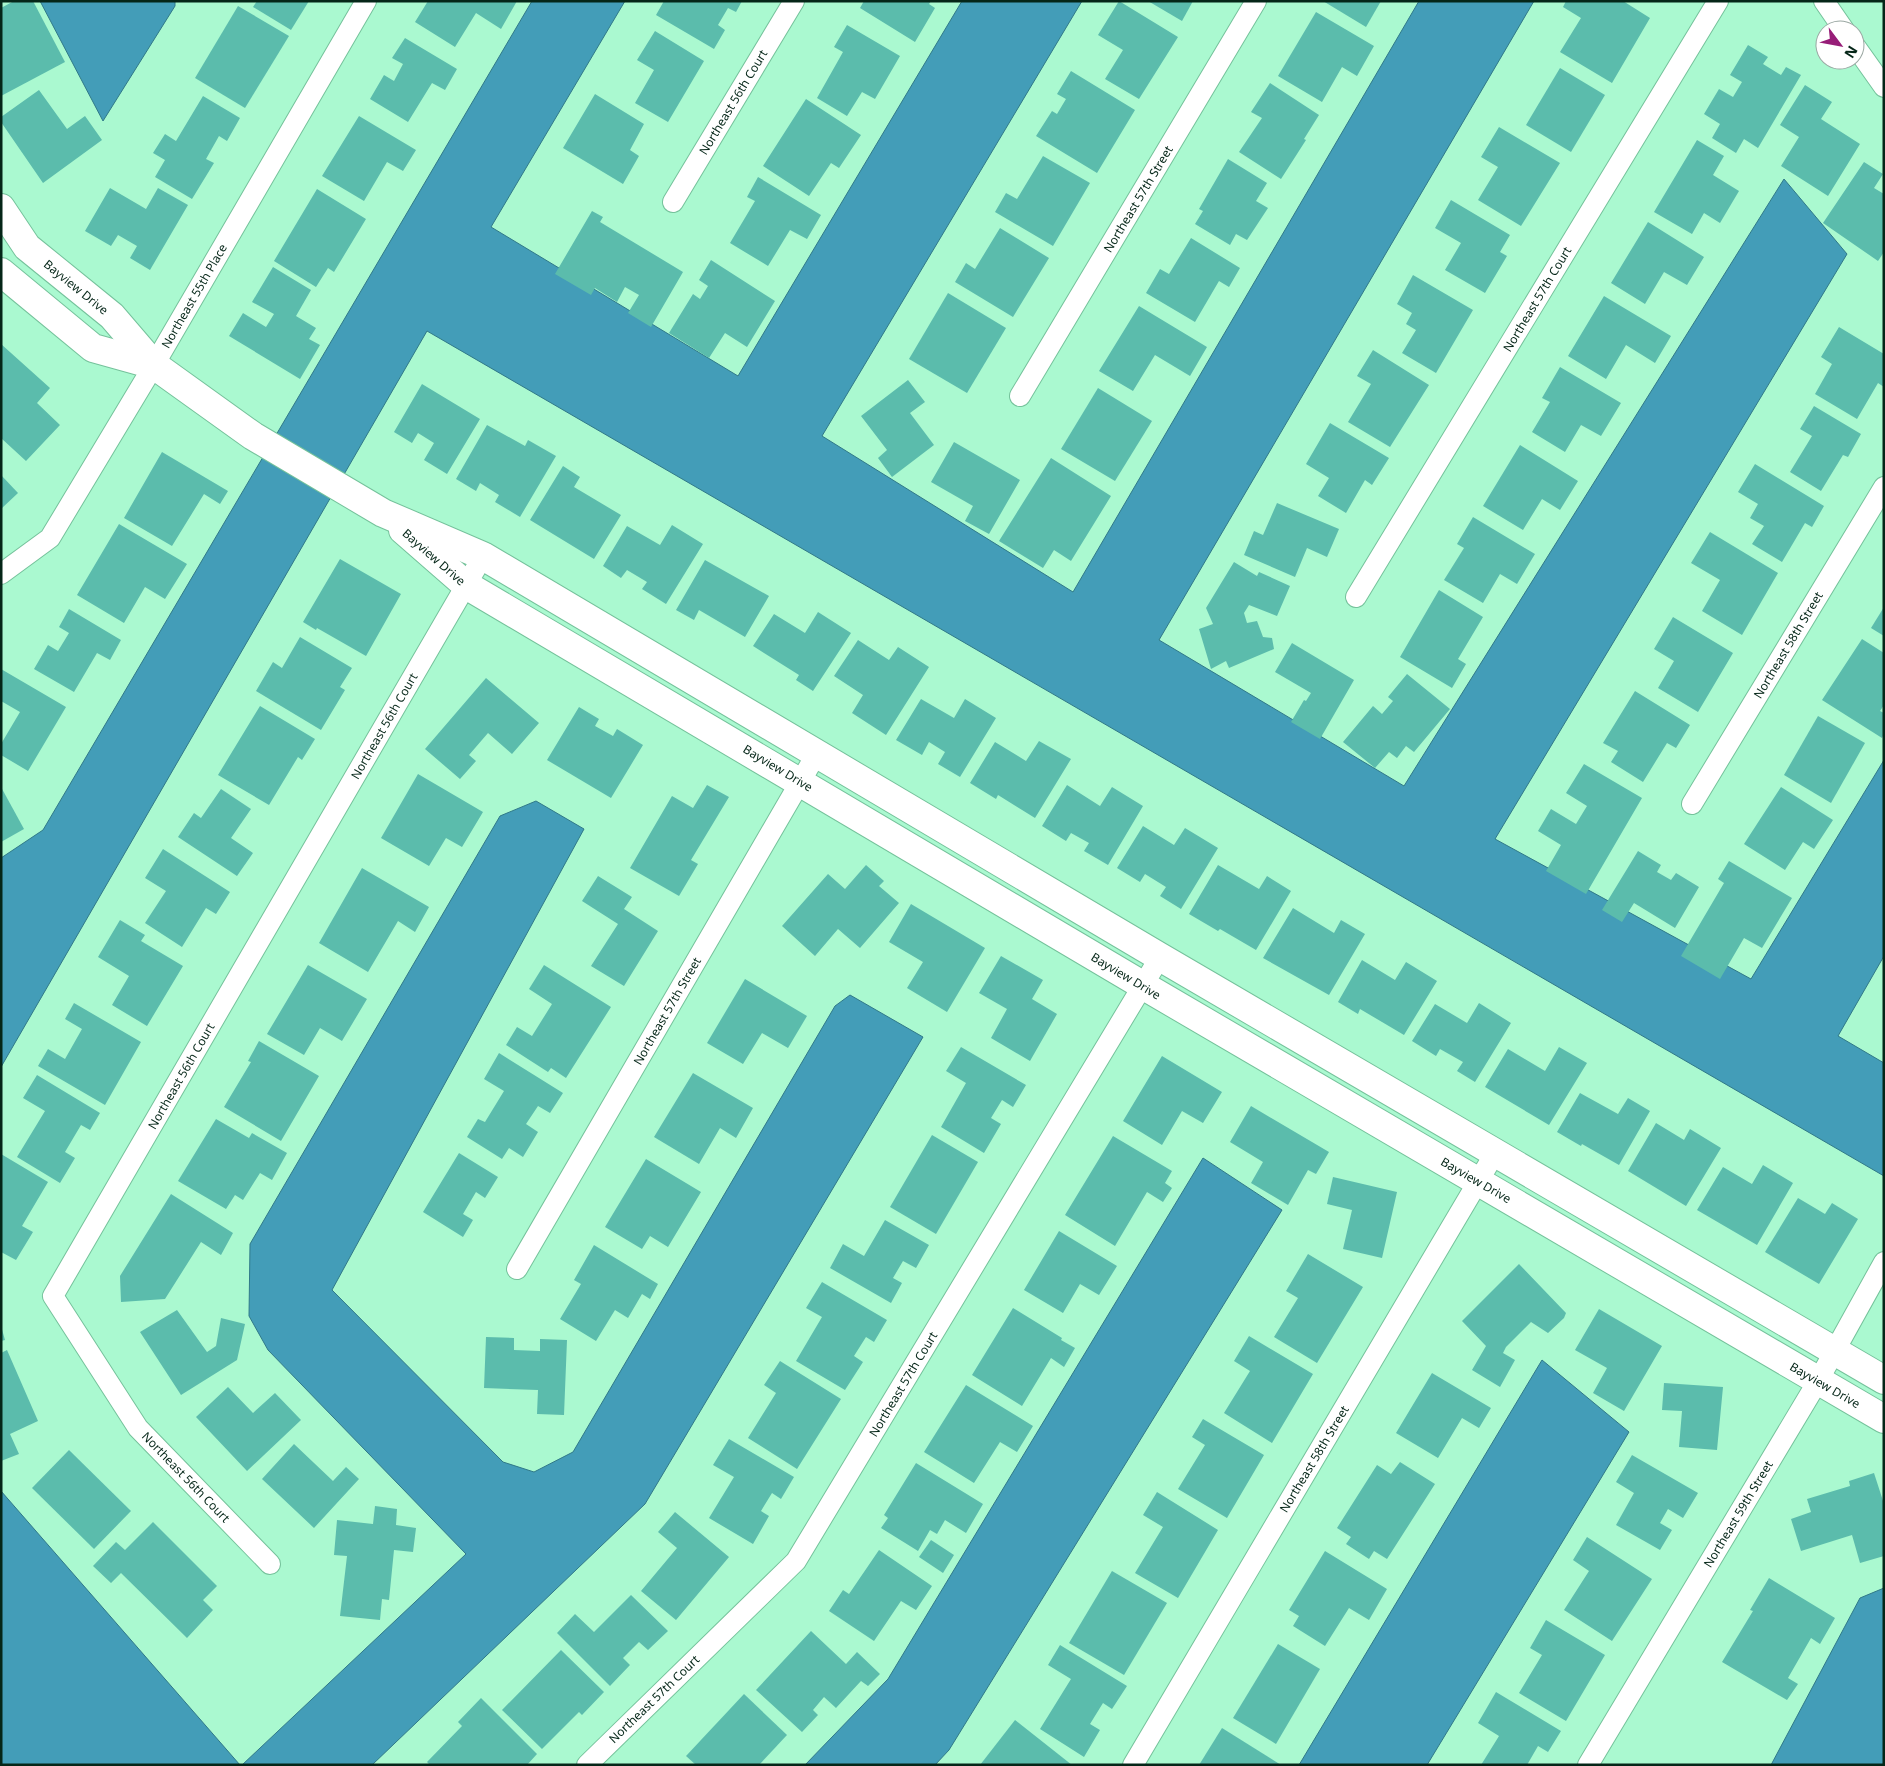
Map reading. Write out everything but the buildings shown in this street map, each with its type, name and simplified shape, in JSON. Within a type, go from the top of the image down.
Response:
[{"type":"street","name":"Northeast 55th Place","points":[[1,574],[50,538],[154,365],[366,1]]},
{"type":"street","name":"Northeast 56th Court","points":[[673,202],[794,1]]},
{"type":"street","name":"Northeast 57th Street","points":[[1020,396],[1256,1]]},
{"type":"street","name":"Northeast 57th Court","points":[[1356,597],[1718,1]]},
{"type":"street","points":[[1824,1],[1837,20]]},
{"type":"street","points":[[1865,60],[1884,87]]},
{"type":"street","name":"Bayview Drive","points":[[1,208],[27,247],[112,316],[154,365],[253,436],[383,513],[483,556],[1160,957],[1884,1380]]},
{"type":"street","points":[[1,268],[27,247]]},
{"type":"street","name":"Bayview Drive","points":[[1,272],[93,348],[154,365]]},
{"type":"street","name":"Northeast 58th Street","points":[[1692,804],[1884,487]]},
{"type":"street","name":"Bayview Drive","points":[[383,513],[466,585],[1144,986],[1884,1419]]},
{"type":"street","name":"Northeast 56th Court","points":[[270,1564],[138,1428],[53,1296],[483,556]]},
{"type":"street","points":[[630,681],[646,652]]},
{"type":"street","name":"Northeast 57th Street","points":[[517,1269],[817,753]]},
{"type":"street","points":[[984,891],[1001,862]]},
{"type":"street","name":"Northeast 57th Court","points":[[587,1765],[796,1561],[1160,957]]},
{"type":"street","points":[[1330,1095],[1347,1066]]},
{"type":"street","name":"Northeast 58th Street","points":[[1133,1765],[1495,1153]]},
{"type":"street","points":[[1656,1286],[1673,1257]]},
{"type":"street","name":"Northeast 59th Street","points":[[1588,1765],[1818,1381],[1884,1262]]},
{"type":"water","points":[[40,1],[175,1],[175,6],[103,121]]},
{"type":"water","points":[[532,1],[625,1],[491,227],[738,376],[962,1],[1082,1],[822,436],[1073,592],[1419,1],[1534,1],[1159,640],[1404,786],[1784,179],[1847,254],[1495,839],[1751,979],[1884,760],[1884,956],[1838,1036],[1884,1063],[1884,1176],[427,331],[1,1067],[1,858],[43,830]]},
{"type":"water","points":[[536,801],[584,829],[332,1290],[503,1462],[534,1472],[573,1452],[835,1006],[850,995],[923,1037],[645,1504],[372,1765],[242,1765],[466,1554],[268,1350],[249,1316],[250,1244],[500,816]]},
{"type":"water","points":[[1203,1158],[1282,1210],[949,1750],[935,1765],[805,1765],[888,1679]]},
{"type":"water","points":[[1542,1360],[1629,1432],[1427,1765],[1299,1765]]},
{"type":"water","points":[[1,1491],[240,1765],[1,1765]]},
{"type":"water","points":[[1884,1588],[1884,1765],[1771,1765],[1860,1598]]}]
